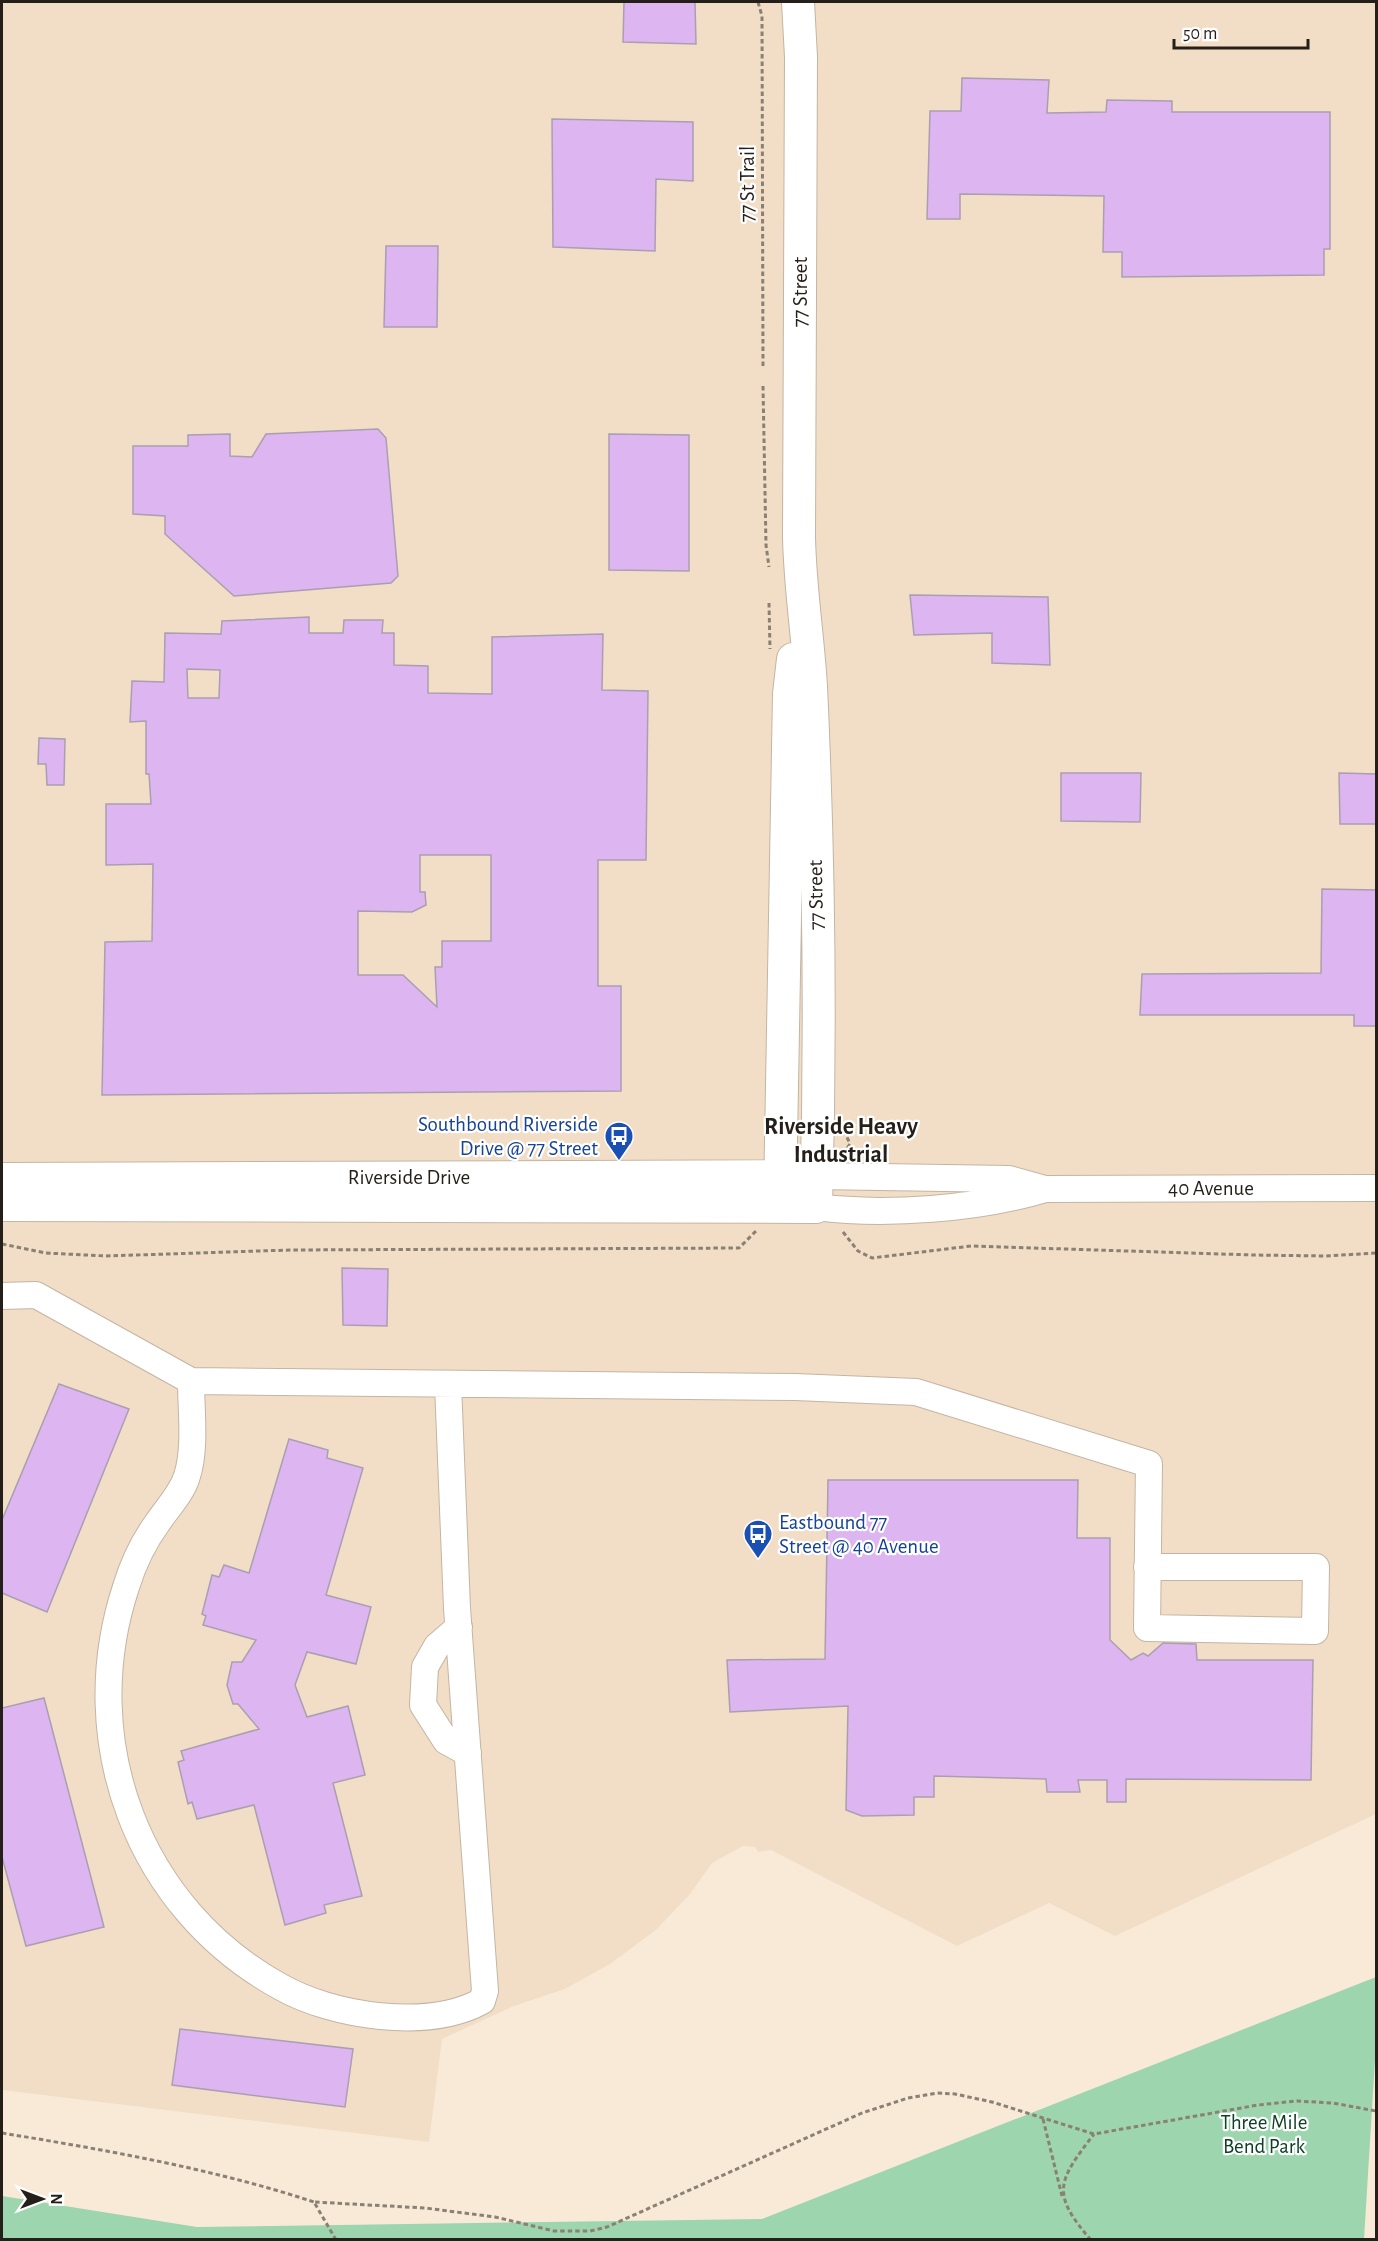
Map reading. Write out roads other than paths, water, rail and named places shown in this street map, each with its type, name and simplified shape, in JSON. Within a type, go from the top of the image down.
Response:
[{"type":"main road","name":"77 Street","points":[[774,1202],[789,694],[800,583],[801,57],[798,2]]},
{"type":"main road","name":"77 Street","points":[[800,583],[811,685],[817,928],[816,1176],[827,1217]]},
{"type":"main road","name":"Riverside Drive","points":[[2,1205],[774,1202],[816,1176]]},
{"type":"main road","name":"Riverside Drive","points":[[2,1179],[774,1202]]},
{"type":"main road","name":"40 Avenue","points":[[774,1202],[827,1217]]},
{"type":"street","name":"40 Avenue","points":[[816,1176],[1009,1179],[1045,1189],[1377,1188]]},
{"type":"street","name":"40 Avenue","points":[[827,1217],[1009,1200],[1045,1189]]},
{"type":"street","points":[[2,1296],[36,1295],[191,1381],[795,1387],[916,1392],[1149,1464],[1147,1567],[1147,1628],[1315,1631],[1316,1568],[1147,1567]]},
{"type":"street","points":[[191,1381],[190,1459],[187,1477],[181,1490],[156,1524],[134,1564],[118,1615],[111,1665],[111,1740],[119,1785],[135,1831],[155,1869],[204,1930],[230,1955],[257,1974],[302,1997],[341,2010],[395,2016],[455,2012],[482,2001],[485,1991],[459,1627],[448,1384]]},
{"type":"street","points":[[459,1627],[437,1646],[425,1666],[423,1705],[446,1741],[468,1753]]},
{"type":"place","name":"Southbound Riverside Drive @ 77 Street","points":[[619,1162]]},
{"type":"place","name":"Eastbound 77 Street @ 40 Avenue","points":[[758,1560]]},
{"type":"district","name":"Riverside Heavy Industrial","points":[[841,1141]]},
{"type":"park label","name":"Three Mile Bend Park","points":[[1264,2134]]}]
